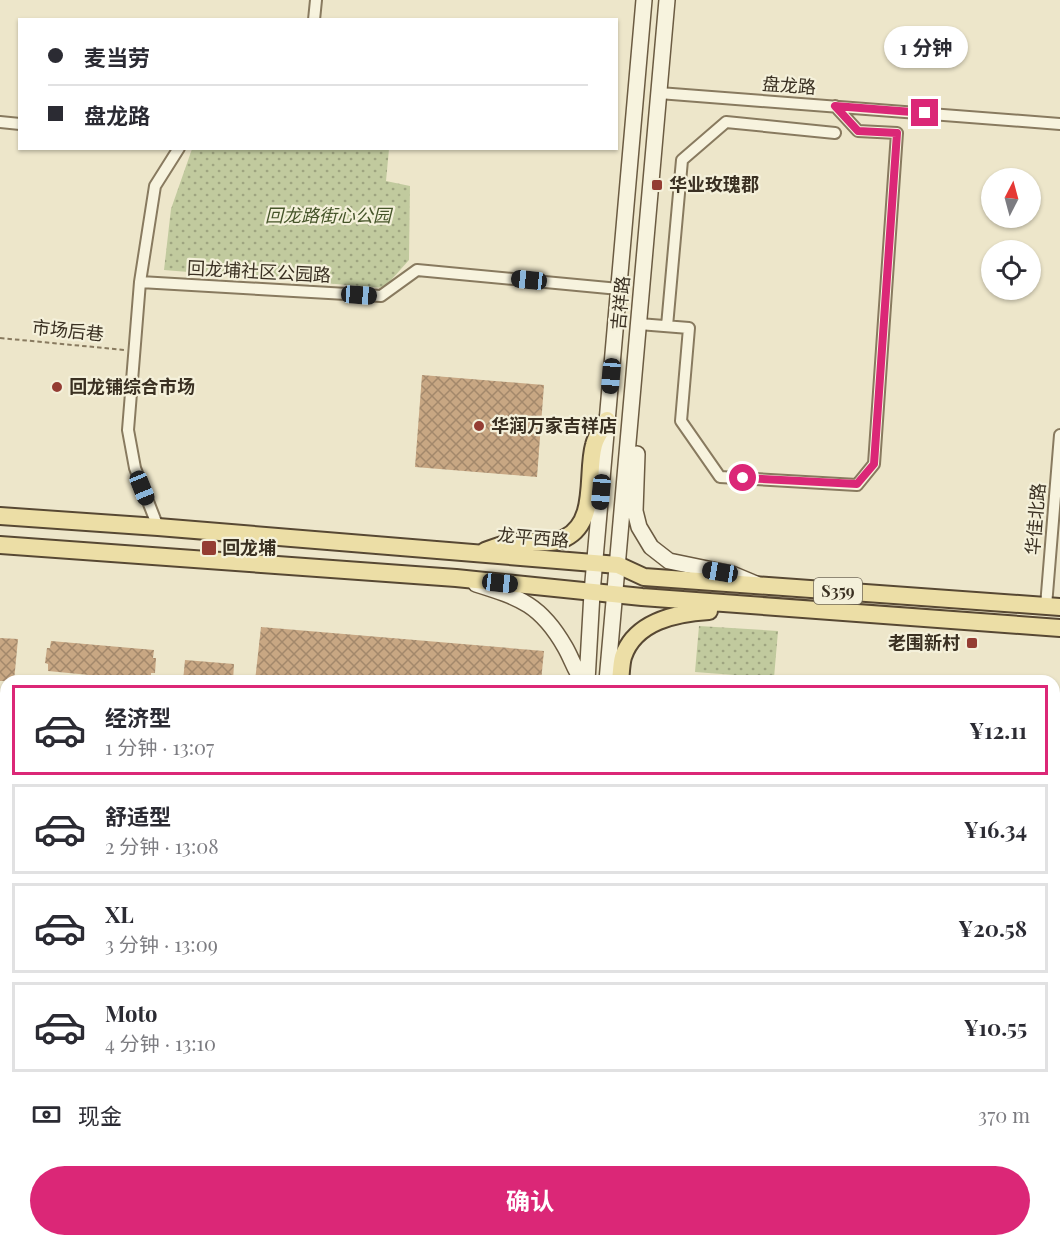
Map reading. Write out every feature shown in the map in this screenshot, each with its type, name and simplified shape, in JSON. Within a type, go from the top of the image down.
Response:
[{"type":"main road","name":"吉祥路","points":[[585,675],[644,0]]},
{"type":"main road","name":"吉祥路","points":[[608,675],[667,0]]},
{"type":"main road","points":[[481,553],[500,545],[516,542],[544,543],[566,538],[576,528],[583,519],[588,505],[594,443],[607,420]]},
{"type":"main road","points":[[631,422],[637,446],[635,510],[639,527],[651,547],[669,561],[732,574],[759,585]]},
{"type":"main road","name":"龙平西路","points":[[0,516],[618,565],[644,577],[1053,607]]},
{"type":"main road","name":"S359","points":[[0,545],[456,578],[616,595],[1060,628]]},
{"type":"main road","points":[[456,578],[514,597],[538,610],[553,627],[578,675]]},
{"type":"main road","points":[[622,675],[623,658],[627,649],[632,641],[651,624],[683,613],[761,606]]},
{"type":"street","points":[[314,18],[316,0]]},
{"type":"street","name":"盘龙路","points":[[659,93],[1060,124]]},
{"type":"street","points":[[639,324],[689,328],[681,422],[720,477],[857,484],[874,464],[897,133],[858,131],[835,106]]},
{"type":"street","points":[[0,122],[18,124]]},
{"type":"street","points":[[666,326],[682,160],[726,122],[835,133]]},
{"type":"street","points":[[158,527],[135,468],[128,430],[140,282],[155,186],[178,150]]},
{"type":"street","name":"回龙埔社区公园路","points":[[140,282],[381,296],[417,270],[619,289]]},
{"type":"street","name":"华佳北路","points":[[1053,607],[1060,435]]},
{"type":"path","name":"市场后巷","points":[[0,338],[134,351]]},
{"type":"green space","name":"回龙路街心公园","points":[[192,150],[389,150],[386,181],[410,186],[409,260],[384,288],[164,270],[171,209]]},
{"type":"green space","points":[[699,626],[778,631],[774,675],[695,672]]},
{"type":"building","name":"华润万家吉祥店","points":[[422,375],[544,385],[537,477],[415,467]]},
{"type":"building","points":[[261,627],[544,651],[542,675],[256,675]]},
{"type":"building","points":[[0,638],[18,639],[15,675],[0,675]]},
{"type":"building","points":[[51,641],[154,650],[155,673],[151,675],[89,675],[48,671],[48,664],[45,663],[47,648],[50,648]]},
{"type":"building","points":[[185,660],[234,664],[233,675],[184,675]]},
{"type":"place","name":"华业玫瑰郡","points":[[657,185]]},
{"type":"place","name":"回龙铺综合市场","points":[[57,387]]},
{"type":"place","name":"华润万家吉祥店","points":[[479,426]]},
{"type":"place","name":"回龙埔","points":[[209,548]]},
{"type":"place","name":"老围新村","points":[[972,643]]},
{"type":"route","points":[[743,478],[857,484],[874,464],[897,133],[858,131],[835,106],[925,113]]}]
